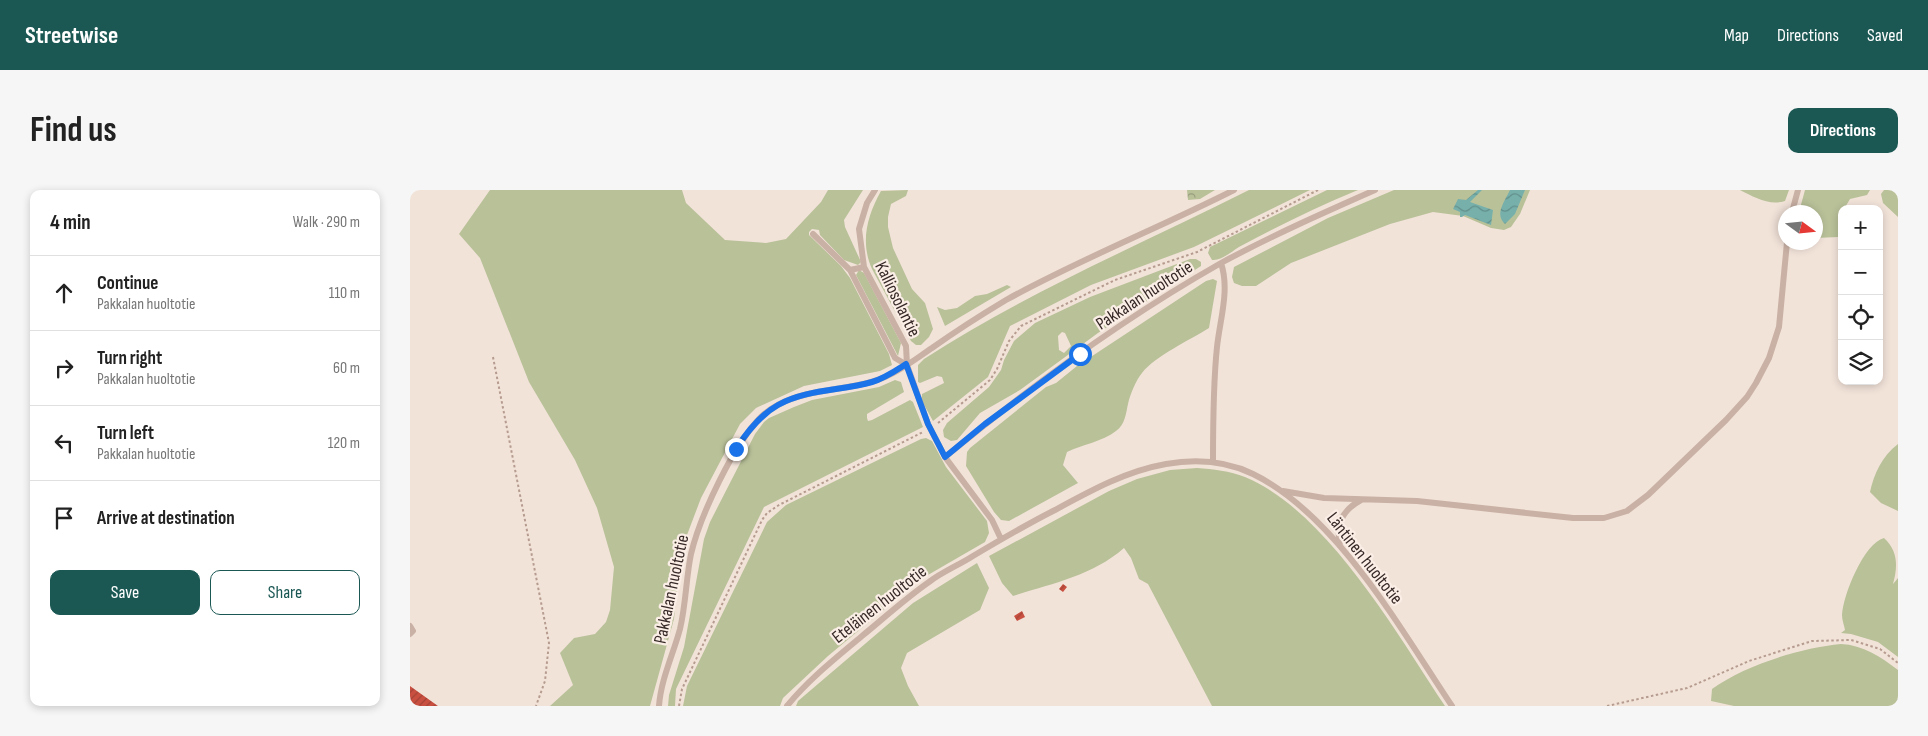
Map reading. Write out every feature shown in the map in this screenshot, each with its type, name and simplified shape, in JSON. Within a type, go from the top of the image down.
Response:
[{"type":"lane","name":"Kalliosolantie","points":[[875,190],[867,203],[859,230],[864,266],[906,346],[906,364]]},
{"type":"lane","name":"Pakkalan huoltotie","points":[[659,706],[664,679],[680,626],[685,585],[699,529],[736,449],[748,431],[764,415],[778,405],[794,398],[871,382],[887,376],[969,322],[1008,299],[1058,273],[1180,218],[1234,190]]},
{"type":"lane","name":"Pakkalan huoltotie","points":[[945,457],[993,418],[1080,354],[1221,263],[1375,190]]},
{"type":"lane","points":[[1794,205],[1798,190]]},
{"type":"lane","points":[[813,234],[850,270],[895,358],[906,364],[931,429],[945,457],[992,520],[1001,539]]},
{"type":"lane","points":[[1282,491],[1324,498],[1417,501],[1593,519],[1617,515],[1635,506],[1731,415],[1747,397],[1759,378],[1772,350],[1779,327],[1786,250]]},
{"type":"lane","points":[[1212,462],[1217,345],[1225,288],[1225,275],[1221,263]]},
{"type":"lane","points":[[850,270],[864,266]]},
{"type":"lane","name":"Läntinen huoltotie","points":[[1001,539],[1080,496],[1141,470],[1176,462],[1212,462],[1238,468],[1254,474],[1282,491],[1311,516],[1340,547],[1362,573],[1452,706]]},
{"type":"lane","points":[[1340,547],[1338,533],[1340,522],[1353,505],[1364,499]]},
{"type":"lane","name":"Eteläinen huoltotie","points":[[787,706],[828,664],[929,582],[1001,539]]},
{"type":"lane","points":[[410,626],[413,630],[410,634]]},
{"type":"path","points":[[679,706],[682,689],[767,513],[778,505],[931,429],[990,380],[1009,341],[1022,326],[1115,280],[1197,252],[1318,190]]},
{"type":"path","points":[[493,358],[549,643],[545,681],[536,706]]},
{"type":"path","points":[[1607,706],[1687,688],[1749,661],[1812,641],[1851,640],[1880,649],[1898,663]]},
{"type":"green space","points":[[490,190],[682,190],[686,203],[725,240],[766,243],[786,239],[821,202],[828,190],[863,190],[844,220],[845,227],[861,262],[858,265],[844,260],[820,235],[819,230],[812,229],[809,235],[841,266],[850,278],[889,354],[892,365],[880,371],[804,386],[756,408],[740,424],[701,498],[687,535],[674,619],[650,706],[550,706],[573,685],[560,653],[574,638],[595,634],[606,622],[610,610],[614,567],[597,508],[575,460],[529,382],[480,258],[459,234]]},
{"type":"green space","points":[[908,190],[906,196],[891,204],[888,227],[893,248],[912,289],[925,303],[933,329],[929,337],[921,345],[916,345],[911,341],[872,269],[866,249],[869,220],[881,191]]},
{"type":"green space","points":[[1187,190],[1215,190],[1200,199],[1188,200]]},
{"type":"green space","points":[[1249,190],[1310,190],[1194,247],[1091,285],[1010,326],[988,377],[933,421],[922,401],[922,394],[944,383],[942,377],[937,376],[920,383],[918,382],[918,365],[924,359],[1003,312],[1043,291]]},
{"type":"green space","points":[[1327,190],[1358,190],[1283,224],[1222,258],[1212,260],[1208,253],[1210,247]]},
{"type":"green space","points":[[1394,190],[1530,190],[1520,214],[1511,227],[1504,230],[1491,228],[1463,216],[1433,212],[1390,224],[1291,263],[1256,286],[1242,286],[1234,283],[1232,277],[1234,267],[1328,218]]},
{"type":"green space","points":[[1740,190],[1789,190],[1785,201],[1767,202]]},
{"type":"green space","points":[[1805,190],[1870,190],[1867,195],[1850,199],[1846,205],[1838,205],[1838,237],[1823,238],[1823,205],[1801,205]]},
{"type":"green space","points":[[1884,190],[1898,190],[1898,217],[1883,203],[1881,194]]},
{"type":"green space","points":[[1190,259],[1196,259],[1201,262],[1201,266],[1098,333],[1020,390],[980,413],[957,440],[951,441],[944,437],[943,430],[947,423],[989,387],[1001,370],[1014,341],[1035,323],[1090,297]],"holes":[[[1062,332],[1065,333],[1071,346],[1064,353],[1059,350],[1058,336]]]},
{"type":"green space","points":[[859,270],[864,273],[901,343],[898,356],[856,275]]},
{"type":"green space","points":[[1213,279],[1217,281],[1209,328],[1155,360],[1142,373],[1129,400],[1125,419],[1121,426],[1111,435],[1067,452],[1063,465],[1078,483],[1009,521],[1001,520],[994,512],[966,466],[967,452],[970,448],[1046,387],[1056,383],[1077,366],[1206,281]]},
{"type":"green space","points":[[1007,285],[1011,287],[945,326],[937,307],[945,310],[957,308],[975,296],[987,294]]},
{"type":"green space","points":[[895,380],[901,382],[904,392],[867,414],[868,421],[910,400],[913,402],[923,427],[764,507],[676,689],[675,706],[668,706],[669,695],[684,647],[704,539],[710,522],[755,434],[769,418],[812,400],[879,387]]},
{"type":"green space","points":[[926,438],[932,441],[946,467],[987,521],[989,533],[985,542],[921,579],[828,656],[783,698],[780,706],[683,706],[687,686],[767,522],[786,505]]},
{"type":"green space","points":[[1898,444],[1898,511],[1881,503],[1870,492],[1874,479],[1887,454]]},
{"type":"green space","points":[[1197,468],[1233,473],[1245,477],[1275,494],[1304,517],[1332,545],[1358,577],[1445,706],[1212,706],[1148,584],[1139,579],[1131,558],[1124,548],[1112,558],[1085,572],[1013,596],[1002,583],[989,556],[1109,491],[1137,479],[1170,470]]},
{"type":"green space","points":[[1884,538],[1892,548],[1896,559],[1893,584],[1898,578],[1898,657],[1878,642],[1841,633],[1845,630],[1842,617],[1843,606],[1850,583],[1869,549],[1876,542]]},
{"type":"green space","points":[[977,563],[989,588],[980,610],[907,653],[901,668],[919,706],[796,706],[798,701],[913,603]]},
{"type":"green space","points":[[1841,644],[1871,652],[1898,670],[1898,706],[1734,706],[1711,701],[1712,689],[1740,672],[1808,649]]},
{"type":"water","points":[[1478,190],[1482,190],[1470,202],[1493,210],[1491,225],[1465,215],[1460,217],[1460,212],[1453,209],[1458,199],[1466,200]]},
{"type":"water","points":[[1510,190],[1525,190],[1515,214],[1505,224],[1500,216],[1500,212]]},
{"type":"building","points":[[1063,584],[1067,587],[1063,592],[1059,589]]},
{"type":"building","points":[[1022,611],[1025,617],[1017,621],[1014,616]]},
{"type":"building","points":[[410,686],[438,706],[410,706]]},
{"type":"route","points":[[736,449],[748,431],[764,415],[778,405],[794,398],[817,392],[871,382],[887,376],[906,364],[928,424],[945,457],[985,424],[1080,354]]}]
